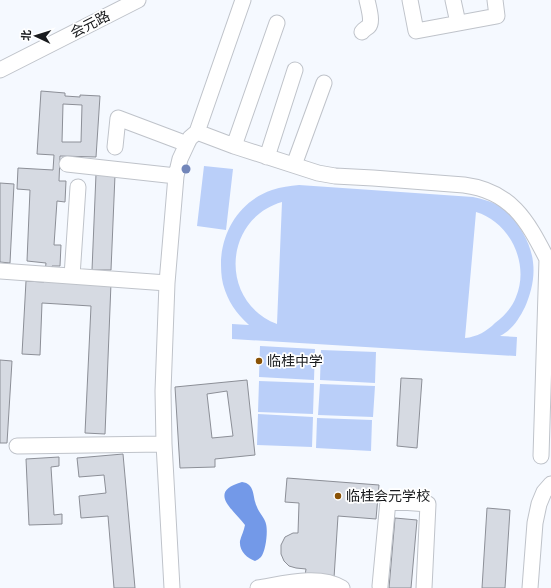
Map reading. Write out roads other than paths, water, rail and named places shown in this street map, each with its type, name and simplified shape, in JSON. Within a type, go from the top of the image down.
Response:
[{"type":"street","name":"会元路","points":[[0,70],[138,0]]},
{"type":"street","points":[[172,588],[164,444],[163,391],[167,282],[176,176],[180,159],[187,144],[190,138],[197,132],[243,0]]},
{"type":"street","points":[[362,32],[370,26],[371,21],[366,0]]},
{"type":"street","points":[[410,0],[416,30],[497,16],[495,0]]},
{"type":"street","points":[[453,0],[458,23]]},
{"type":"street","points":[[234,146],[277,23]]},
{"type":"street","points":[[267,157],[295,70]]},
{"type":"street","points":[[294,166],[324,83]]},
{"type":"street","points":[[115,147],[118,118],[187,144]]},
{"type":"street","points":[[197,132],[234,146],[318,173],[335,176],[474,186],[489,191],[506,200],[528,223],[549,259],[541,456]]},
{"type":"street","points":[[67,164],[176,176]]},
{"type":"street","points":[[72,276],[78,187]]},
{"type":"street","points":[[0,271],[167,282]]},
{"type":"street","points":[[17,446],[164,444]]},
{"type":"street","points":[[530,588],[535,523],[539,504],[544,492],[551,484]]},
{"type":"street","points":[[380,586],[388,502],[428,504],[424,588]]},
{"type":"street","points":[[258,588],[320,581],[337,585],[342,588]]},
{"type":"water","points":[[242,482],[250,485],[252,488],[255,503],[267,527],[263,554],[255,561],[246,556],[242,551],[240,541],[245,525],[230,507],[224,496],[226,491],[232,486]]},
{"type":"place","name":"临桂中学","points":[[259,361]]},
{"type":"place","name":"临桂会元学校","points":[[338,496]]}]
